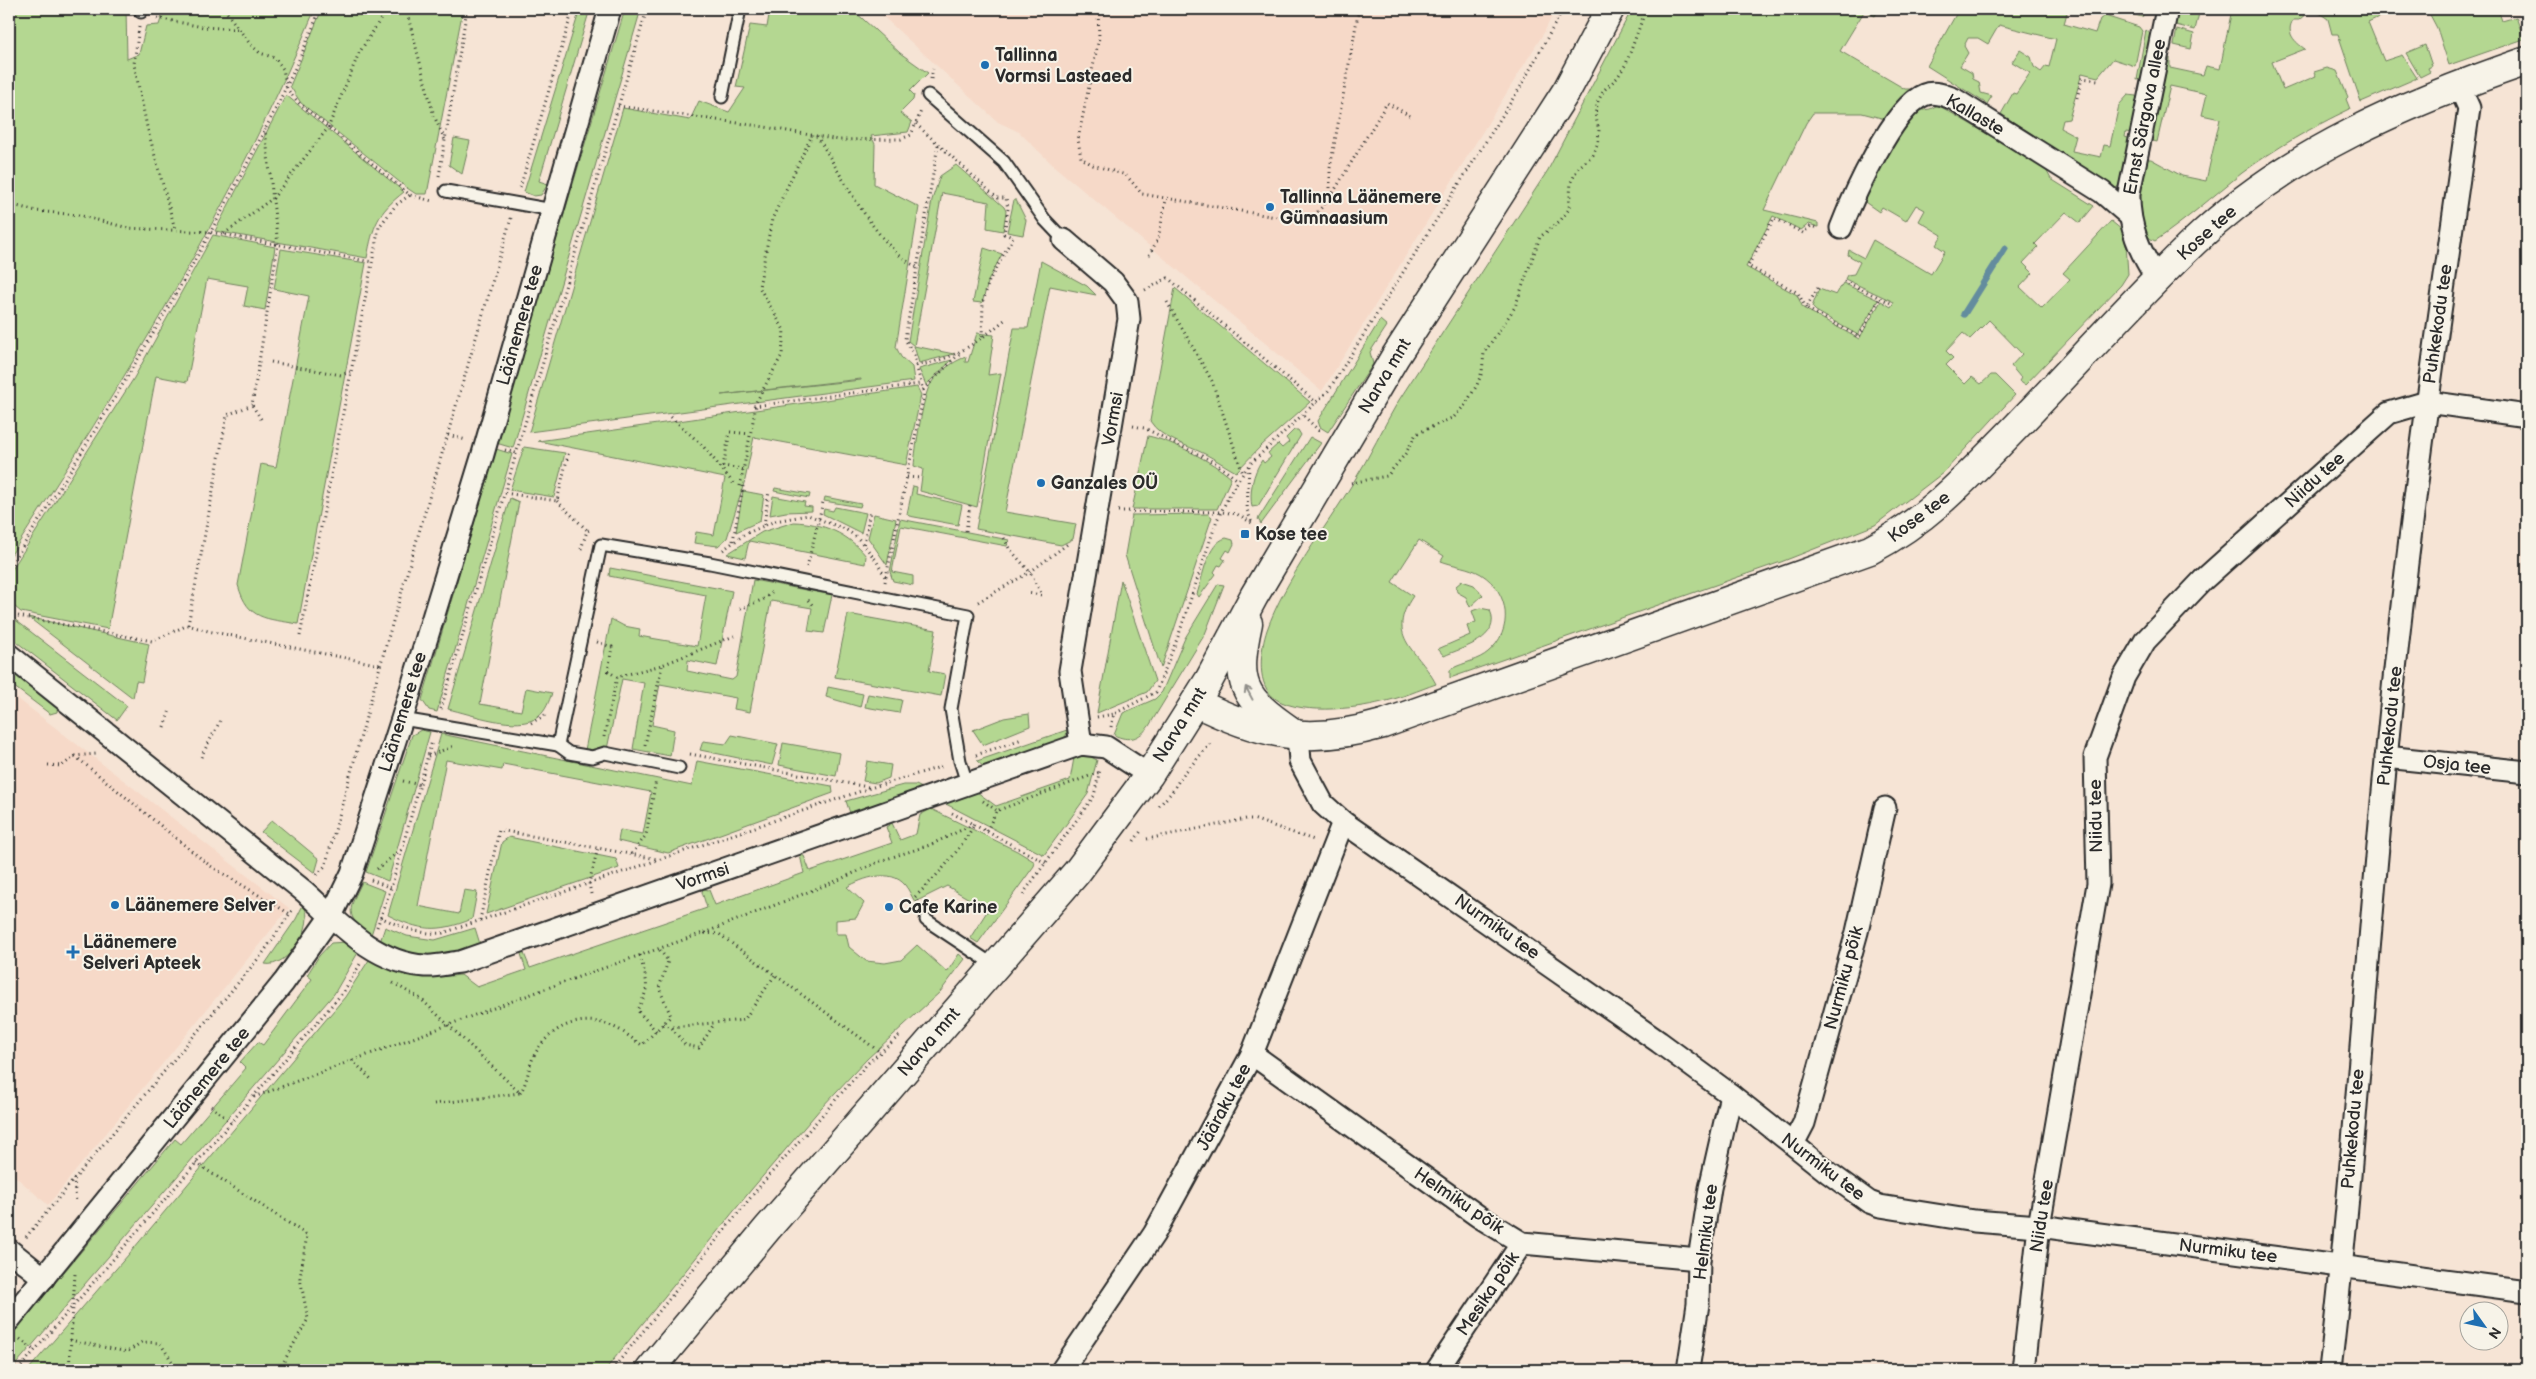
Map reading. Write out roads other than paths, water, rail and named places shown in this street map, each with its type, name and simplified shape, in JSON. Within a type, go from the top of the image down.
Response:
[{"type":"main road","name":"Narva mnt","points":[[650,1370],[767,1229],[1077,872],[1149,775],[1195,702],[1254,596],[1395,357],[1566,90],[1610,9]]},
{"type":"main road","name":"Kose tee","points":[[1195,702],[1246,726],[1298,736],[1332,735],[1383,724],[1843,562],[1886,542],[1922,519],[1949,496],[2157,279],[2211,226],[2279,174],[2365,125],[2459,86],[2527,61]]},
{"type":"main road","points":[[1254,596],[1242,655],[1244,682],[1257,706],[1298,736]]},
{"type":"street","name":"Läänemere tee","points":[[9,1320],[284,982],[331,916],[352,873],[484,454],[610,9]]},
{"type":"street","name":"Ernst Särgava allee","points":[[2157,279],[2140,250],[2130,216],[2129,193],[2167,9]]},
{"type":"street","name":"Puhkekodu tee","points":[[2330,1370],[2342,1266],[2386,757],[2427,402],[2469,108],[2459,86]]},
{"type":"street","name":"Kallaste","points":[[1841,228],[1865,173],[1895,125],[1918,99],[1933,93],[1954,99],[2102,192],[2130,216]]},
{"type":"street","name":"Vormsi","points":[[1064,240],[1113,282],[1127,301],[1129,319],[1070,671],[1081,744]]},
{"type":"street","points":[[2427,402],[2527,416]]},
{"type":"street","name":"Niidu tee","points":[[2023,1370],[2039,1226],[2098,884],[2095,757],[2124,677],[2145,641],[2203,580],[2389,413],[2427,402]]},
{"type":"street","name":"Vormsi","points":[[9,655],[305,892],[349,933],[369,947],[400,962],[426,966],[460,962],[1081,744],[1106,747],[1149,775]]},
{"type":"street","name":"Nurmiku tee","points":[[1298,736],[1300,761],[1323,804],[1343,822],[1659,1042],[1869,1202],[1880,1206],[1974,1221],[2039,1226],[2527,1291]]},
{"type":"street","name":"Osja tee","points":[[2386,757],[2527,772]]},
{"type":"street","name":"Nurmiku põik","points":[[1793,1144],[1804,1123],[1857,932],[1885,808]]},
{"type":"street","name":"Jääraku tee","points":[[1062,1370],[1154,1234],[1252,1054],[1343,822]]},
{"type":"street","name":"Helmiku põik","points":[[1252,1054],[1471,1210],[1522,1243],[1699,1259]]},
{"type":"street","name":"Helmiku tee","points":[[1688,1370],[1698,1304],[1699,1259],[1710,1188],[1731,1095]]},
{"type":"street","name":"Mesika põik","points":[[1437,1370],[1522,1243]]},
{"type":"street","points":[[10,1252],[44,1278]]},
{"type":"lane","points":[[722,97],[740,9]]},
{"type":"lane","points":[[928,95],[1004,162],[1045,220],[1064,240]]},
{"type":"lane","points":[[440,189],[552,210]]},
{"type":"lane","points":[[558,746],[602,545],[710,563],[968,615],[951,709],[960,761],[967,783]]},
{"type":"lane","points":[[402,719],[558,746],[569,753],[592,757],[605,753],[679,768]]},
{"type":"lane","points":[[926,920],[995,966]]},
{"type":"waterway","points":[[1964,314],[2005,249]]},
{"type":"place","name":"Tallinna Vormsi Lasteaed","points":[[985,65]]},
{"type":"place","name":"Tallinna Läänemere Gümnaasium","points":[[1270,207]]},
{"type":"place","name":"Ganzales OÜ","points":[[1041,483]]},
{"type":"place","name":"Kose tee","points":[[1245,534]]},
{"type":"place","name":"Läänemere Selver","points":[[115,905]]},
{"type":"place","name":"Cafe Karine","points":[[889,907]]},
{"type":"place","name":"Läänemere Selveri Apteek","points":[[73,952]]}]
